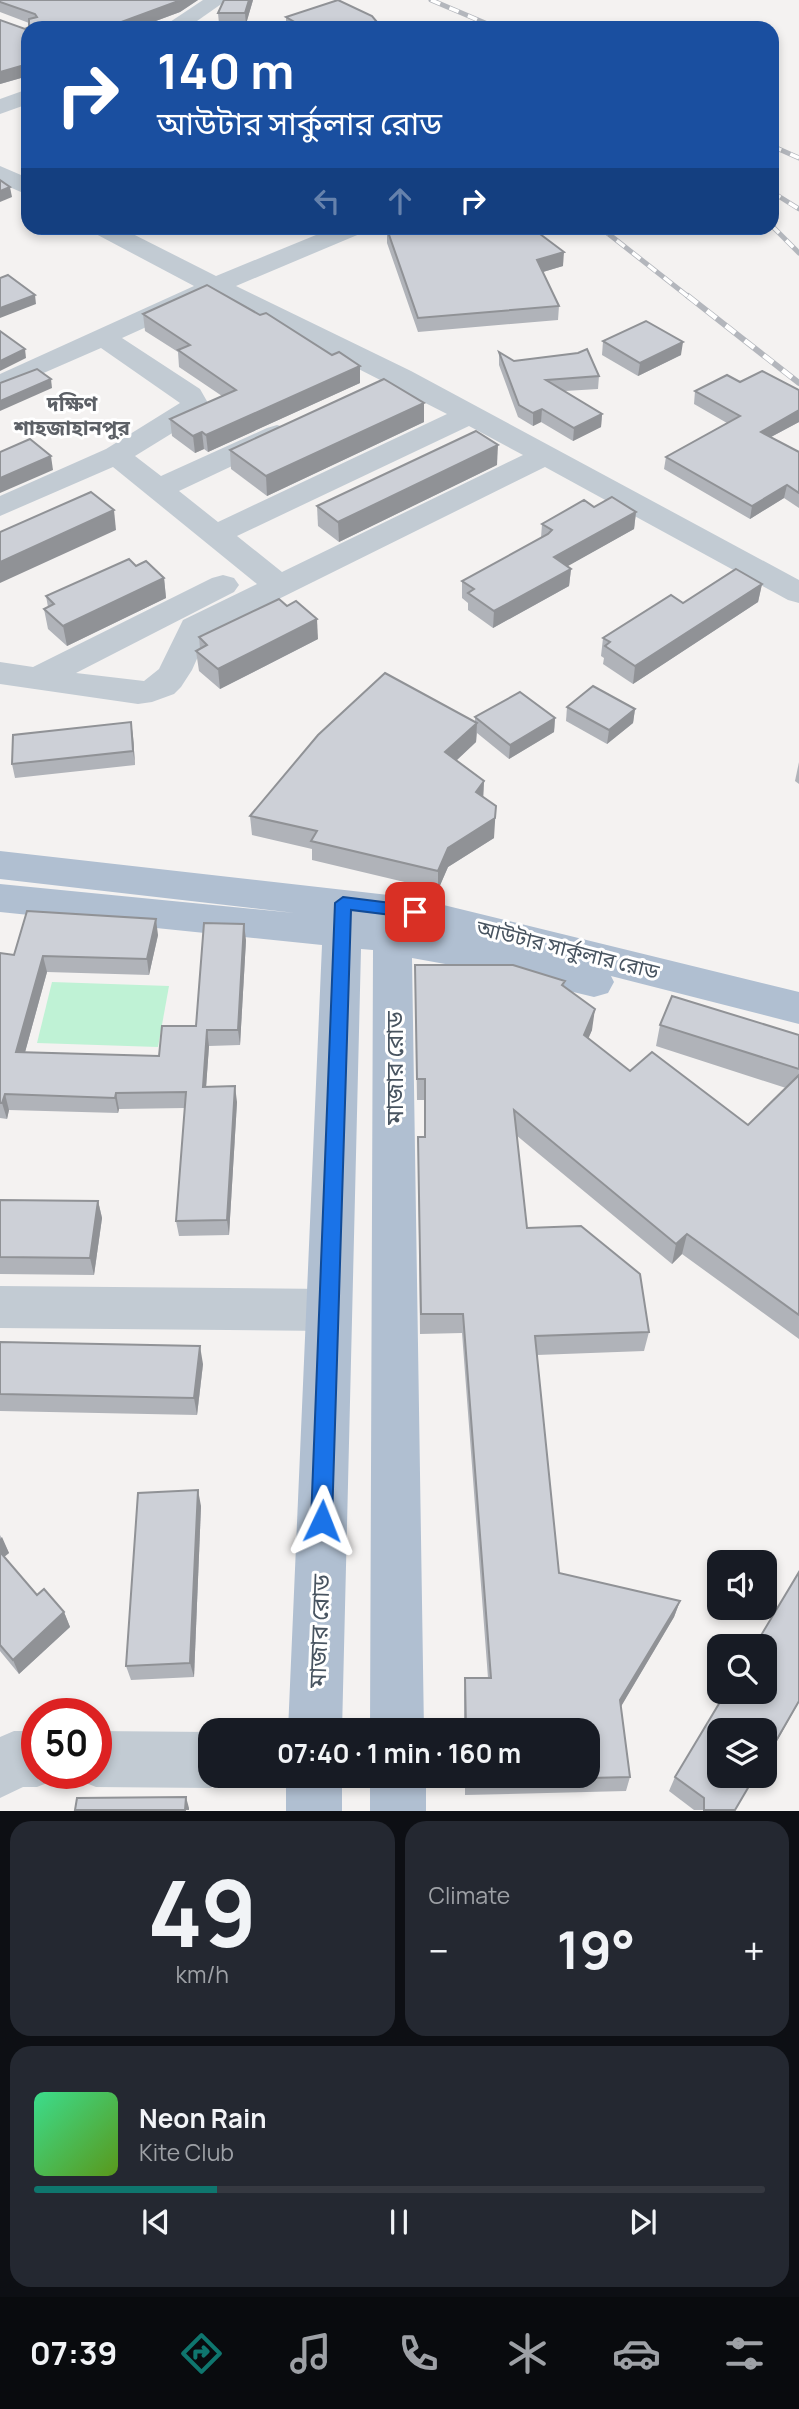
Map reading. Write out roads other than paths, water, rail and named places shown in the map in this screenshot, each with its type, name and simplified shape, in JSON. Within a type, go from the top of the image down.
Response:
[{"type":"main road","name":"আউটার সার্কুলার রোড","points":[[0,865],[342,917],[500,932],[799,1008]]},
{"type":"main road","name":"আউটার সার্কুলার রোড","points":[[0,898],[342,917]]},
{"type":"main road","name":"মাজার রোড","points":[[315,1718],[342,917]]},
{"type":"main road","name":"আউটার সার্কুলার রোড","points":[[392,923],[495,958],[652,995],[799,1037]]},
{"type":"main road","name":"মাজার রোড","points":[[392,923],[397,1718]]},
{"type":"main road","points":[[314,1788],[314,1811]]},
{"type":"main road","points":[[398,1788],[398,1811]]},
{"type":"street","points":[[183,21],[217,0]]},
{"type":"street","points":[[216,21],[224,0]]},
{"type":"street","points":[[0,107],[21,99]]},
{"type":"street","points":[[0,116],[21,113]]},
{"type":"street","points":[[117,235],[401,377],[799,593]]},
{"type":"street","points":[[0,384],[215,286],[336,235]]},
{"type":"street","points":[[0,507],[116,455],[190,410],[194,403],[190,395],[102,337]]},
{"type":"street","points":[[365,394],[401,377]]},
{"type":"street","points":[[215,535],[470,414]]},
{"type":"street","points":[[158,489],[304,422]]},
{"type":"street","points":[[116,455],[268,577]]},
{"type":"street","points":[[34,680],[546,455]]},
{"type":"street","points":[[0,673],[138,693],[156,692],[172,678],[195,627],[268,577]]},
{"type":"street","points":[[0,1307],[328,1310]]},
{"type":"street","points":[[112,1759],[198,1760]]},
{"type":"railway","points":[[431,0],[480,21]]},
{"type":"railway","points":[[779,149],[799,158]]},
{"type":"railway","points":[[779,196],[799,209]]},
{"type":"railway","points":[[779,233],[799,253]]},
{"type":"railway","points":[[610,235],[690,298]]},
{"type":"railway","points":[[688,296],[799,383]]},
{"type":"district","name":"দক্ষিণ শাহজাহানপুর","points":[[72,415]]}]
